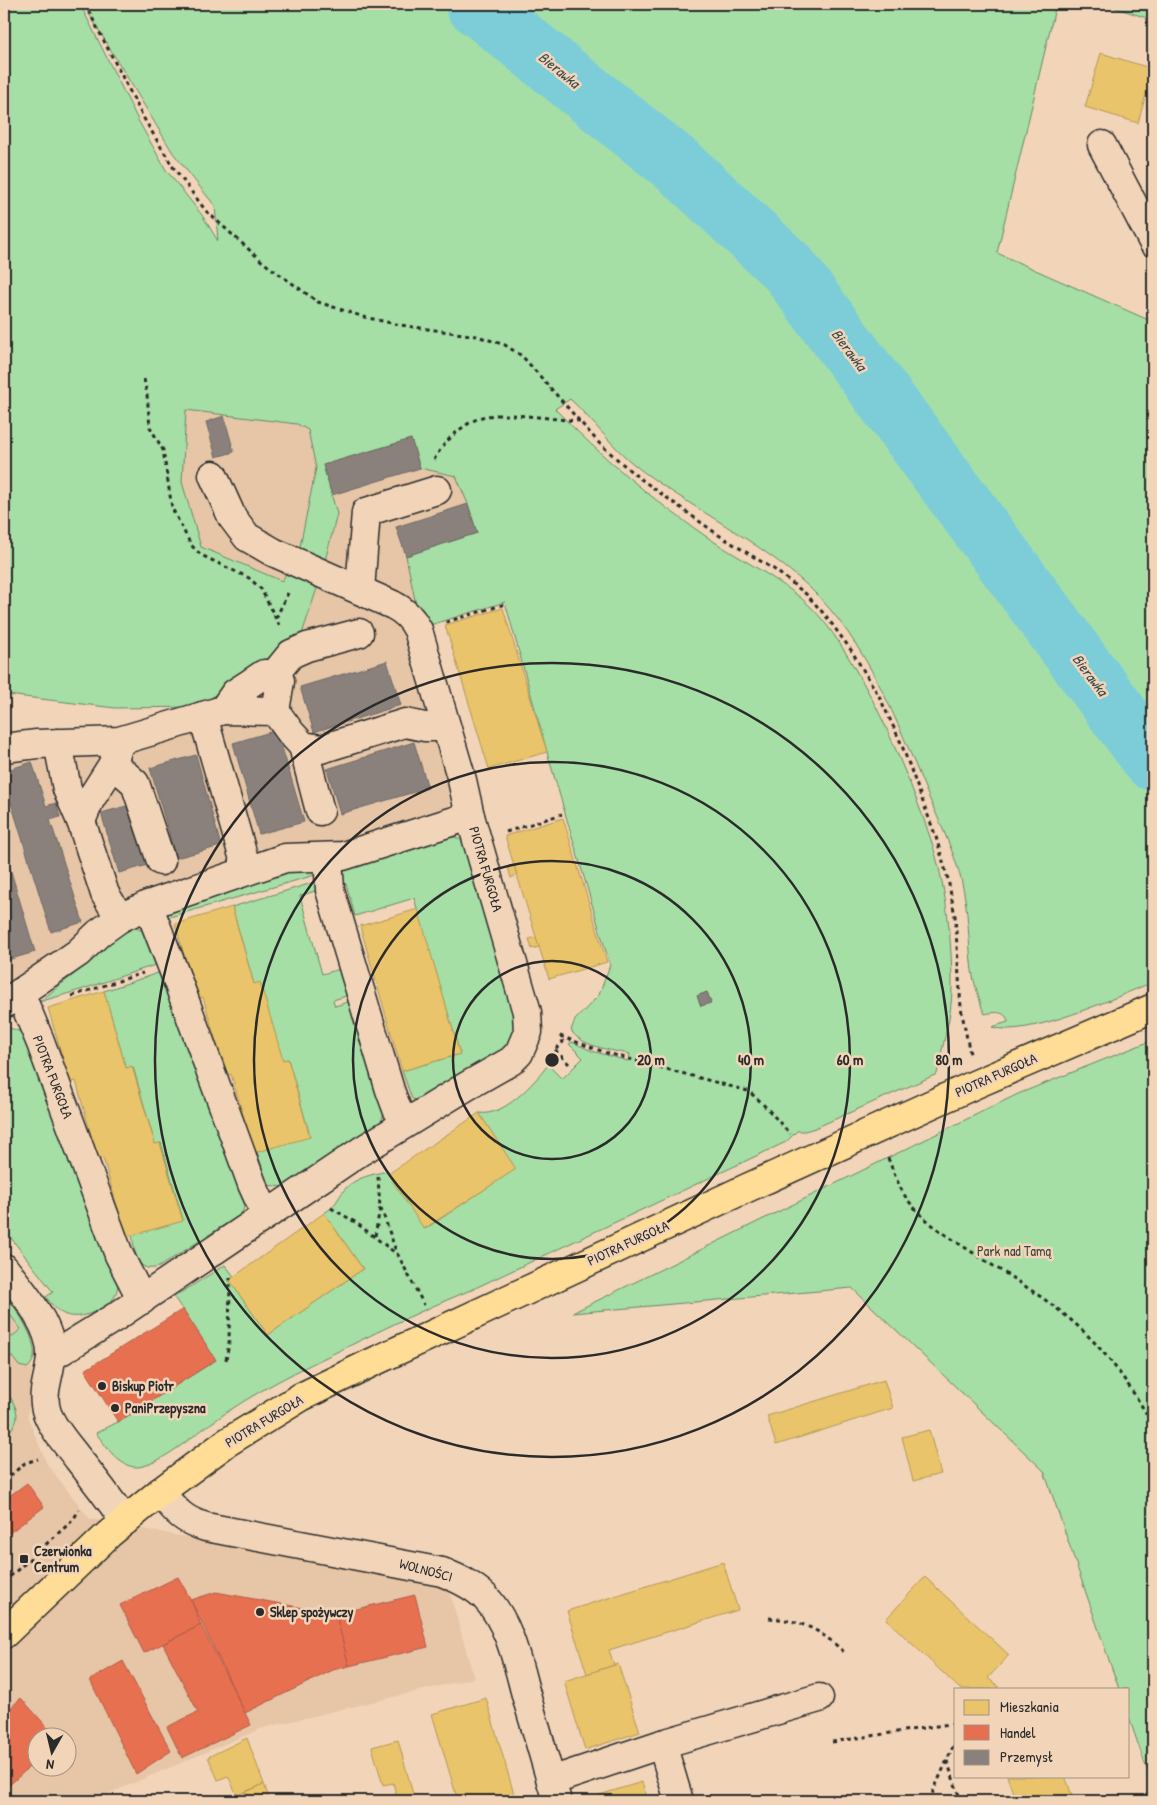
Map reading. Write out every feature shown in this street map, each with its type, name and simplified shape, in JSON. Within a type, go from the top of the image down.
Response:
[{"type":"main road","name":"PIOTRA FURGOŁA","points":[[4,1634],[125,1520],[226,1443],[278,1410],[324,1386],[876,1129],[1153,1008]]},
{"type":"street","points":[[1102,146],[1153,242]]},
{"type":"street","name":"PIOTRA FURGOŁA","points":[[51,1357],[142,1300],[362,1150],[511,1061],[521,1050],[528,1032],[529,1020],[521,988],[418,630],[412,620],[398,607],[257,544],[247,537],[232,517],[214,475]]},
{"type":"street","points":[[360,590],[366,512],[429,492]]},
{"type":"street","points":[[274,675],[291,654],[307,647],[359,633]]},
{"type":"street","points":[[4,748],[58,743],[116,753],[213,713],[236,693],[264,674],[274,675],[280,681],[275,711],[291,734],[303,746],[320,811]]},
{"type":"street","points":[[213,713],[275,711]]},
{"type":"street","points":[[213,713],[247,870]]},
{"type":"street","points":[[303,746],[321,749],[405,723],[425,727],[446,727]]},
{"type":"street","points":[[58,743],[67,789],[81,821],[105,894],[120,918]]},
{"type":"street","points":[[81,821],[90,800],[116,753]]},
{"type":"street","points":[[116,753],[136,782],[161,861]]},
{"type":"street","name":"PIOTRA FURGOŁA","points":[[142,1300],[119,1255],[17,1002],[78,953],[99,933],[120,918],[148,905],[266,863],[292,856],[328,857],[354,853],[470,816]]},
{"type":"street","points":[[328,857],[332,899],[390,1090],[406,1123]]},
{"type":"street","points":[[148,905],[252,1184],[266,1215]]},
{"type":"street","points":[[4,1268],[38,1313],[49,1342],[51,1357],[44,1386],[47,1412],[64,1440],[125,1520]]},
{"type":"street","name":"WOLNOŚCI","points":[[160,1492],[180,1515],[192,1523],[442,1572],[472,1586],[485,1597],[505,1627],[554,1791]]},
{"type":"street","points":[[554,1791],[662,1744],[819,1698]]},
{"type":"street","points":[[662,1744],[679,1801]]},
{"type":"path","points":[[85,4],[143,117],[172,167],[206,211],[264,263],[318,302],[382,321],[477,336],[505,345],[522,356],[599,443],[634,474],[717,534],[775,570],[806,594],[826,616],[852,650],[879,696],[901,743],[922,798],[948,880],[955,916],[961,1008],[976,1084]]},
{"type":"path","points":[[429,492],[428,470],[437,452],[462,428],[480,418],[522,416],[580,421]]},
{"type":"path","points":[[500,834],[562,814]]},
{"type":"path","points":[[17,1002],[104,987],[170,964]]},
{"type":"path","points":[[560,1036],[607,1053],[748,1091],[762,1101],[774,1118],[792,1135]]},
{"type":"path","points":[[555,1050],[569,1064]]},
{"type":"path","points":[[876,1129],[900,1187],[914,1206],[948,1237],[1060,1311],[1088,1335],[1114,1363],[1153,1425]]},
{"type":"path","points":[[375,1236],[380,1208],[378,1174]]},
{"type":"path","points":[[327,1206],[356,1222],[398,1255]]},
{"type":"path","points":[[380,1208],[398,1255],[425,1308]]},
{"type":"path","points":[[226,1360],[229,1343],[230,1272]]},
{"type":"path","points":[[4,1481],[31,1460],[44,1459]]},
{"type":"path","points":[[4,1470],[10,1476]]},
{"type":"path","points":[[4,1582],[73,1520],[80,1506]]},
{"type":"path","points":[[769,1618],[788,1620],[820,1632],[845,1653]]},
{"type":"path","points":[[832,1742],[954,1723]]},
{"type":"path","points":[[928,1801],[954,1744]]},
{"type":"path","points":[[946,1761],[961,1801]]},
{"type":"shaded area","points":[[186,410],[297,424],[308,430],[316,468],[299,551],[282,581],[201,547],[182,482]]},
{"type":"shaded area","points":[[411,439],[420,468],[456,476],[468,504],[477,533],[417,610],[453,794],[448,809],[68,944],[4,986],[4,734],[49,730],[125,730],[198,707],[287,644],[302,633],[327,558],[337,514],[323,465]]},
{"type":"shaded area","points":[[4,1293],[26,1325],[33,1348],[28,1418],[47,1464],[90,1519],[448,1586],[474,1678],[263,1728],[96,1799],[97,1801],[4,1801]]},
{"type":"green space","points":[[4,4],[80,4],[138,120],[166,170],[202,215],[218,241],[215,206],[173,153],[83,4],[457,4],[589,117],[738,231],[757,250],[781,280],[792,290],[837,350],[843,362],[873,401],[874,408],[884,415],[886,422],[906,445],[907,453],[929,484],[960,520],[959,524],[966,536],[1034,622],[1033,624],[1053,654],[1153,785],[1153,982],[1096,1006],[1049,1022],[1008,1029],[992,1027],[1008,1022],[1005,1015],[996,1012],[985,1014],[982,1008],[972,971],[964,891],[946,835],[879,684],[848,632],[809,587],[789,570],[748,540],[641,470],[622,454],[570,399],[555,409],[628,477],[686,523],[778,581],[810,606],[840,643],[871,697],[893,743],[921,810],[936,855],[944,892],[951,950],[952,999],[937,1074],[815,1128],[797,1131],[786,1142],[377,1332],[261,1391],[156,1461],[138,1467],[131,1466],[119,1460],[96,1433],[118,1422],[216,1360],[174,1297],[225,1265],[234,1276],[229,1280],[268,1335],[363,1269],[324,1213],[334,1205],[349,1185],[364,1177],[386,1171],[425,1229],[515,1169],[479,1113],[489,1113],[508,1105],[526,1090],[548,1065],[562,1079],[583,1058],[569,1044],[572,1042],[592,1051],[628,1061],[630,1054],[589,1044],[575,1036],[571,1030],[575,1020],[599,995],[610,965],[505,602],[427,626],[417,610],[406,556],[477,533],[468,504],[456,476],[420,468],[411,439],[323,465],[337,514],[324,565],[299,551],[316,468],[308,430],[297,424],[186,410],[182,482],[201,547],[282,581],[288,570],[320,579],[302,634],[198,707],[115,708],[8,695],[4,697]],"holes":[[[707,992],[711,1002],[701,1006],[697,996]]]},
{"type":"green space","points":[[495,4],[1056,4],[997,253],[1153,322],[1153,732],[909,401],[818,283],[755,220]]},
{"type":"green space","points":[[1104,4],[1153,4],[1153,20]]},
{"type":"green space","points":[[438,836],[455,837],[470,847],[518,1033],[502,1053],[423,1102],[412,1099],[402,1071],[460,1054],[414,898],[355,916],[346,884],[339,885],[341,876],[347,868]]},
{"type":"green space","points":[[283,867],[310,870],[315,875],[166,918],[170,909]]},
{"type":"green space","points":[[319,881],[321,889],[300,896],[322,974],[344,968],[353,994],[333,1000],[335,1006],[354,1000],[385,1110],[381,1122],[373,1133],[287,1185],[282,1187],[268,1185],[257,1152],[310,1136],[288,1059],[283,1060],[254,984],[232,907]]},
{"type":"green space","points":[[133,927],[146,932],[161,963],[39,1002],[88,963],[105,940]]},
{"type":"green space","points":[[164,971],[246,1197],[243,1211],[238,1216],[159,1267],[151,1268],[141,1264],[138,1260],[132,1235],[183,1220],[161,1143],[155,1144],[133,1067],[126,1068],[104,991]]},
{"type":"green space","points":[[4,1027],[24,1033],[118,1280],[117,1290],[113,1299],[104,1307],[85,1315],[66,1315],[55,1308],[46,1297],[53,1292],[4,1229]]},
{"type":"green space","name":"Park nad Tamą","points":[[1153,1040],[1153,1787],[1130,1721],[1130,1688],[1119,1688],[1044,1471],[852,1288],[572,1313],[1018,1094]]},
{"type":"green space","points":[[4,1293],[22,1319],[32,1341],[33,1361],[27,1368],[19,1366],[6,1349],[7,1341],[21,1329],[4,1307]]},
{"type":"green space","points":[[4,1389],[15,1407],[17,1419],[15,1425],[4,1436]]},
{"type":"building: Mieszkania","points":[[1101,53],[1153,69],[1138,123],[1085,107]]},
{"type":"building: Mieszkania","points":[[503,608],[547,752],[489,769],[445,625]]},
{"type":"building: Mieszkania","points":[[563,818],[607,962],[549,979],[505,836]]},
{"type":"building: Mieszkania","points":[[514,866],[517,875],[511,878],[508,867]]},
{"type":"building: Mieszkania","points":[[232,907],[254,984],[260,982],[283,1060],[288,1059],[310,1137],[254,1153],[231,1074],[226,1076],[203,997],[197,999],[175,924]]},
{"type":"building: Mieszkania","points":[[418,909],[460,1054],[402,1071],[360,926]]},
{"type":"building: Mieszkania","points":[[536,937],[539,947],[532,949],[529,939]]},
{"type":"building: Mieszkania","points":[[104,991],[126,1068],[132,1066],[155,1144],[160,1143],[183,1221],[126,1237],[103,1158],[98,1160],[76,1081],[70,1083],[48,1008]]},
{"type":"building: Mieszkania","points":[[479,1113],[516,1169],[424,1229],[388,1174]]},
{"type":"building: Mieszkania","points":[[324,1213],[363,1269],[268,1335],[229,1280]]},
{"type":"building: Mieszkania","points":[[884,1380],[893,1408],[776,1445],[767,1416]]},
{"type":"building: Mieszkania","points":[[929,1430],[941,1474],[913,1481],[902,1437]]},
{"type":"building: Mieszkania","points":[[723,1562],[738,1610],[609,1650],[614,1665],[587,1674],[567,1611]]},
{"type":"building: Mieszkania","points":[[925,1577],[1009,1655],[988,1678],[999,1687],[959,1688],[886,1619]]},
{"type":"building: Mieszkania","points":[[618,1664],[640,1732],[585,1750],[564,1681]]},
{"type":"building: Mieszkania","points":[[486,1698],[516,1801],[458,1801],[432,1714]]},
{"type":"building: Mieszkania","points":[[247,1738],[264,1784],[237,1795],[228,1776],[218,1780],[208,1757]]},
{"type":"building: Mieszkania","points":[[398,1740],[415,1801],[398,1801],[393,1783],[383,1785],[372,1747]]},
{"type":"building: Mieszkania","points":[[1008,1778],[1066,1778],[1074,1801],[1016,1801]]},
{"type":"building: Mieszkania","points":[[642,1782],[648,1801],[601,1801],[599,1795]]},
{"type":"building: Mieszkania","points":[[264,1784],[270,1801],[247,1801],[244,1793]]},
{"type":"building: Handel","points":[[183,1309],[216,1360],[118,1422],[85,1370]]},
{"type":"building: Handel","points":[[27,1483],[44,1507],[4,1537],[4,1500]]},
{"type":"building: Handel","points":[[178,1577],[191,1600],[201,1625],[144,1653],[120,1605]]},
{"type":"building: Handel","points":[[216,1592],[336,1614],[349,1666],[333,1670],[245,1713],[191,1600]]},
{"type":"building: Handel","points":[[415,1595],[428,1647],[349,1666],[336,1614]]},
{"type":"building: Handel","points":[[201,1625],[251,1725],[182,1758],[167,1727],[198,1712],[163,1644]]},
{"type":"building: Handel","points":[[123,1661],[171,1751],[136,1774],[90,1680]]},
{"type":"building: Handel","points":[[21,1698],[48,1728],[28,1728],[28,1768],[4,1790],[4,1714]]},
{"type":"building: Przemysł","points":[[224,416],[234,452],[216,457],[206,422]]},
{"type":"building: Przemysł","points":[[411,439],[420,468],[332,495],[323,465]]},
{"type":"building: Przemysł","points":[[468,504],[477,533],[406,556],[396,527]]},
{"type":"building: Przemysł","points":[[387,661],[401,705],[314,732],[300,687]]},
{"type":"building: Przemysł","points":[[277,730],[304,822],[259,834],[233,743]]},
{"type":"building: Przemysł","points":[[414,742],[428,788],[340,814],[327,769]]},
{"type":"building: Przemysł","points":[[196,755],[221,846],[176,858],[150,768]]},
{"type":"building: Przemysł","points":[[32,762],[46,806],[56,803],[60,817],[50,820],[83,922],[51,932],[4,780],[4,771]]},
{"type":"building: Przemysł","points":[[130,805],[148,865],[119,873],[101,813]]},
{"type":"building: Przemysł","points":[[4,848],[35,952],[4,961]]},
{"type":"building: Przemysł","points":[[707,992],[711,1003],[701,1006],[697,996]]},
{"type":"waterway","name":"Bierawka","points":[[475,4],[682,169],[789,269],[1153,761]]},
{"type":"place","name":"Biskup Piotr","points":[[102,1386]]},
{"type":"place","name":"PaniPrzepyszna","points":[[115,1408]]},
{"type":"place","name":"Czerwionka Centrum","points":[[24,1559]]},
{"type":"place","name":"Sklep spożywczy","points":[[260,1612]]}]
